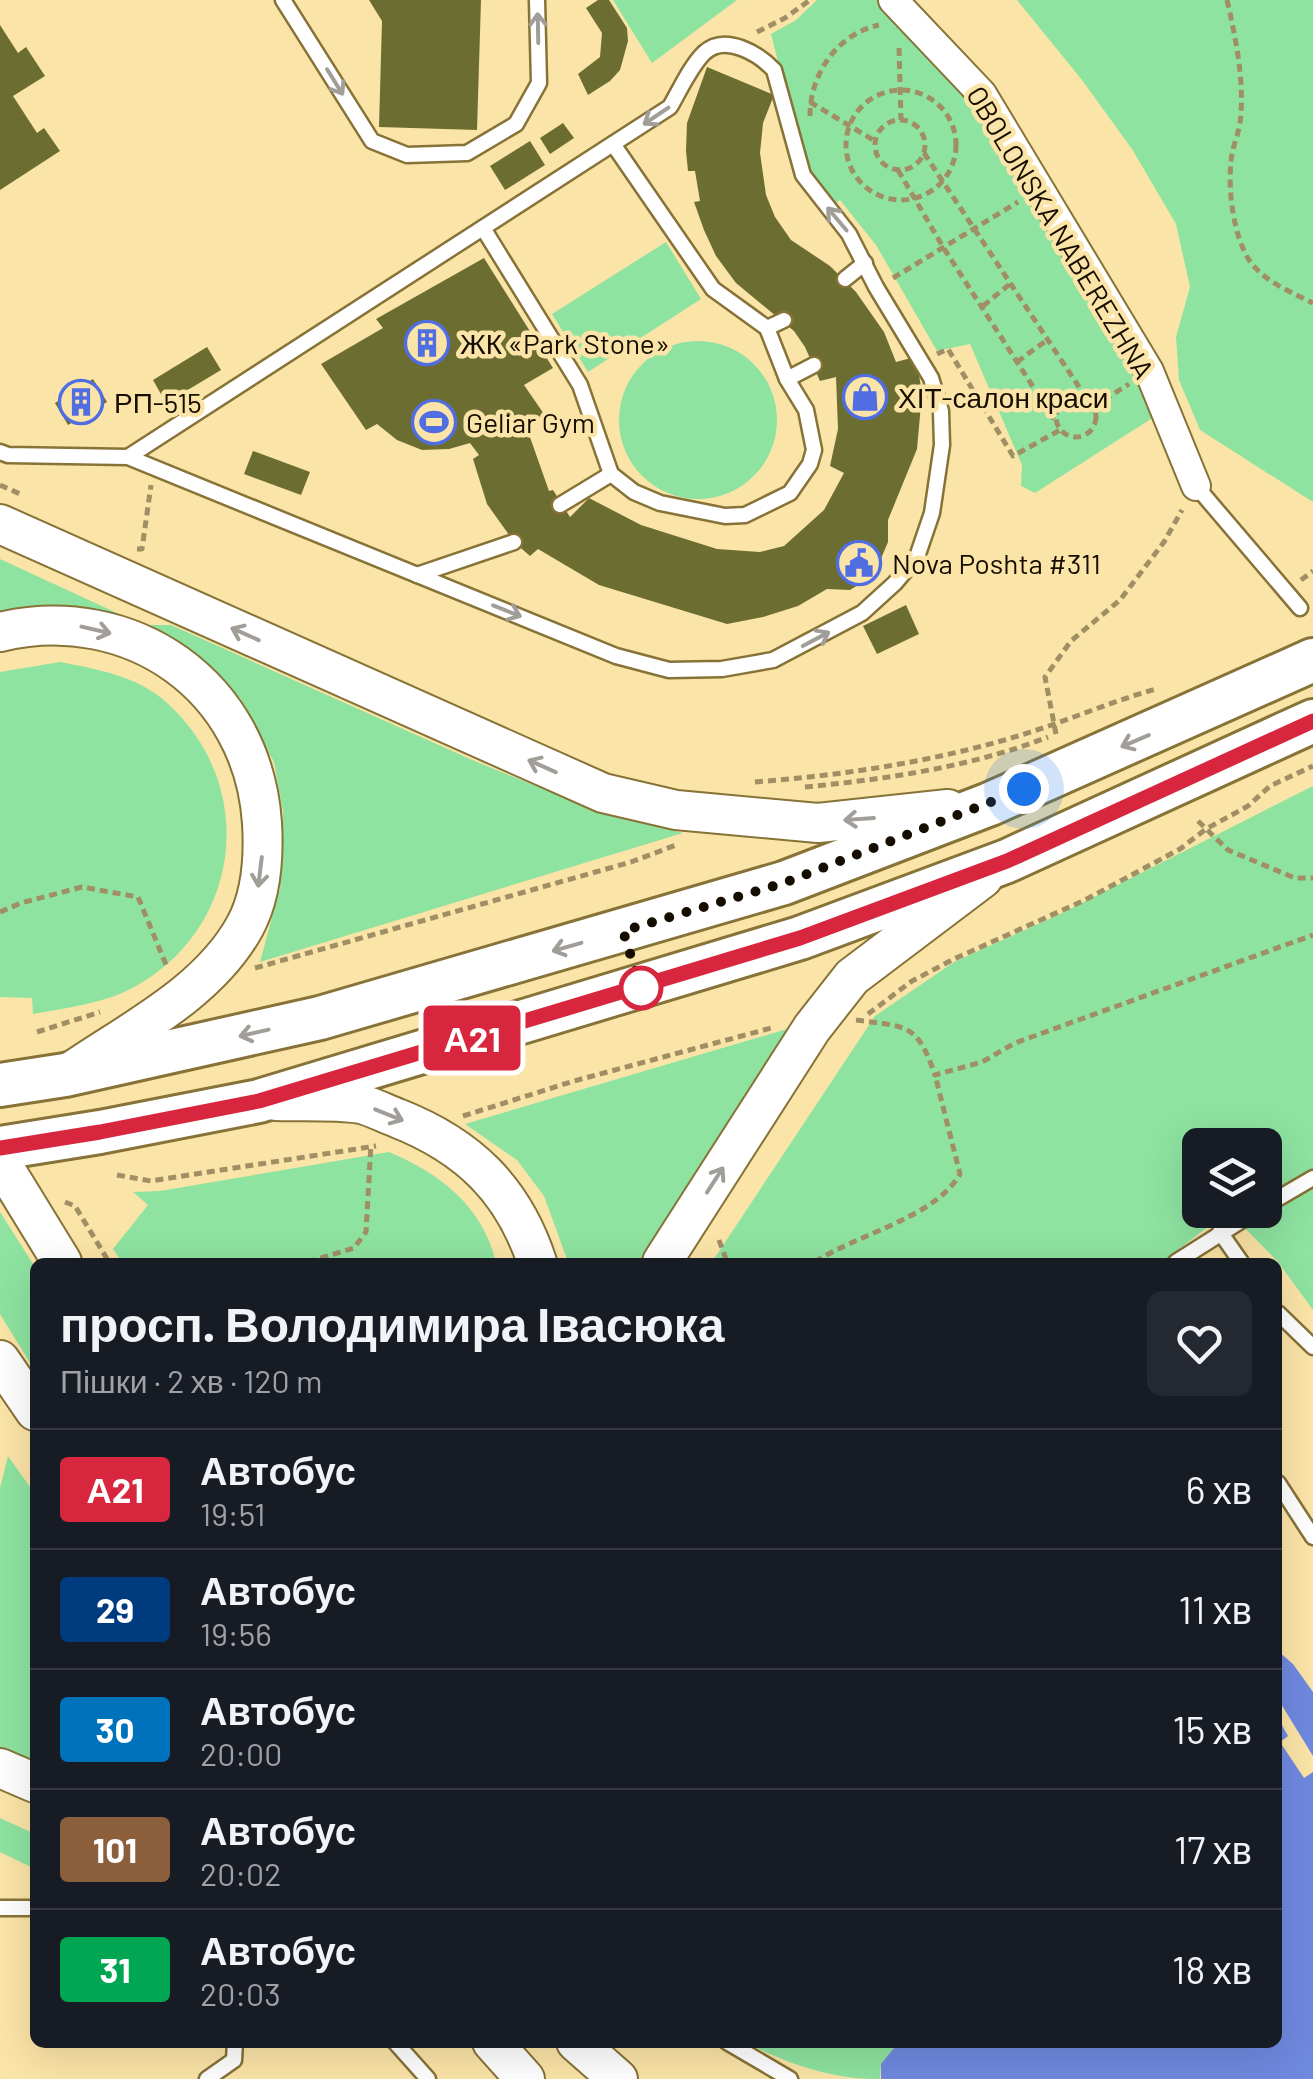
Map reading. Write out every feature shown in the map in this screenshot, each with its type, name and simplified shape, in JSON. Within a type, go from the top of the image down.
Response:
[{"type":"main road","points":[[0,524],[602,793],[676,810],[818,823],[990,804]]},
{"type":"main road","points":[[0,632],[34,624],[91,626],[144,644],[195,677],[230,719],[253,766],[260,802],[263,846],[258,890],[247,923],[225,959],[174,1002],[65,1075]]},
{"type":"main road","points":[[0,1085],[65,1075],[320,1018],[784,883],[990,804],[1313,660]]},
{"type":"main road","points":[[0,1148],[259,1101],[800,938],[1259,769],[1313,721]]},
{"type":"main road","points":[[665,1258],[830,1024],[852,976],[1007,861]]},
{"type":"main road","points":[[259,1101],[363,1104],[440,1136],[471,1159],[497,1188],[529,1238],[535,1258]]},
{"type":"main road","points":[[0,1161],[60,1258]]},
{"type":"main road","points":[[0,1360],[30,1404]]},
{"type":"main road","points":[[0,1768],[30,1781]]},
{"type":"main road","points":[[497,2048],[525,2079]]},
{"type":"main road","points":[[583,2048],[618,2079]]},
{"type":"street","name":"OBOLONSKA NABEREZHNA","points":[[898,12],[982,94],[1150,372],[1196,486]]},
{"type":"lane","points":[[283,0],[372,141],[407,155],[467,153],[516,124],[539,82],[537,0]]},
{"type":"lane","points":[[0,452],[128,458],[616,656],[669,670],[722,669],[773,660],[862,613],[916,558],[932,513],[942,445],[940,412],[931,378],[849,234],[804,175],[774,70],[739,47],[714,46],[704,54],[670,107],[128,458]]},
{"type":"lane","points":[[483,228],[580,385],[611,474],[634,492],[675,507],[726,516],[745,515],[790,493],[810,464],[814,450],[806,410],[767,328],[713,288],[613,144]]},
{"type":"lane","points":[[845,279],[865,262]]},
{"type":"lane","points":[[767,328],[784,320]]},
{"type":"lane","points":[[884,332],[902,324]]},
{"type":"lane","points":[[788,379],[814,365]]},
{"type":"lane","points":[[560,505],[611,474]]},
{"type":"lane","points":[[1196,486],[1300,608]]},
{"type":"lane","points":[[0,538],[65,554]]},
{"type":"lane","points":[[417,575],[514,542]]},
{"type":"lane","points":[[1282,1196],[1313,1178]]},
{"type":"lane","points":[[1182,1258],[1227,1228]]},
{"type":"lane","points":[[1220,1232],[1238,1258]]},
{"type":"lane","points":[[1282,1317],[1313,1348]]},
{"type":"lane","points":[[1282,1488],[1313,1536]]},
{"type":"lane","points":[[0,1908],[30,1908]]},
{"type":"lane","points":[[207,2079],[234,2060],[234,2048]]},
{"type":"lane","points":[[400,2048],[428,2079]]},
{"type":"lane","points":[[737,2048],[790,2079]]},
{"type":"path","points":[[764,26],[785,18],[810,0]]},
{"type":"path","points":[[1227,0],[1240,76],[1240,124],[1230,159],[1230,195],[1237,227],[1250,260],[1278,286],[1313,302]]},
{"type":"path","points":[[810,126],[810,102],[818,76],[844,40],[898,12],[901,120]]},
{"type":"path","points":[[914,91],[932,99],[945,111],[956,144],[942,182],[915,199],[899,201],[880,196],[864,186],[852,171],[846,153],[850,125],[866,101],[882,93],[914,91]]},
{"type":"path","points":[[810,102],[875,141]]},
{"type":"path","points":[[901,120],[921,130],[926,146],[914,166],[898,170],[883,164],[875,141],[887,124],[901,120]]},
{"type":"path","points":[[898,170],[1058,427],[1078,437],[1090,432],[1096,420],[1091,404],[924,153]]},
{"type":"path","points":[[893,278],[1040,189]]},
{"type":"path","points":[[886,267],[901,294]]},
{"type":"path","points":[[983,306],[1012,284]]},
{"type":"path","points":[[927,340],[935,355],[948,348],[1013,456],[1058,427]]},
{"type":"path","points":[[1017,362],[1048,340]]},
{"type":"path","points":[[1091,404],[1150,372]]},
{"type":"path","points":[[1058,427],[1056,411],[1064,400],[1077,397],[1091,404]]},
{"type":"path","points":[[142,549],[153,467]]},
{"type":"path","points":[[0,485],[36,501]]},
{"type":"path","points":[[1056,734],[1045,676],[1071,641],[1120,600],[1164,542],[1196,486]]},
{"type":"path","points":[[124,541],[142,549]]},
{"type":"path","points":[[122,550],[142,549]]},
{"type":"path","points":[[225,959],[242,970],[269,964],[631,862],[702,835],[741,784],[918,762],[1021,735],[1109,702],[1167,686]]},
{"type":"path","points":[[794,788],[867,781],[981,759],[1139,700],[1170,694]]},
{"type":"path","points":[[830,1024],[824,1038],[844,1033],[912,981],[1084,900],[1180,849],[1206,829],[1248,806],[1259,769],[1313,766]]},
{"type":"path","points":[[1198,821],[1228,850],[1295,878],[1313,878]]},
{"type":"path","points":[[0,912],[82,887],[138,896],[168,973],[180,963]]},
{"type":"path","points":[[935,1075],[982,1062],[1015,1043],[1313,935]]},
{"type":"path","points":[[37,1032],[109,1009]]},
{"type":"path","points":[[440,1136],[456,1118],[574,1081],[793,1022],[861,1021],[903,1027],[922,1040],[960,1174],[951,1191],[914,1214],[822,1258]]},
{"type":"path","points":[[321,1258],[354,1248],[366,1232],[371,1145],[368,1130]]},
{"type":"path","points":[[117,1175],[152,1181],[371,1145],[383,1147]]},
{"type":"path","points":[[58,1198],[75,1206],[107,1258]]},
{"type":"path","points":[[719,1240],[726,1258]]},
{"type":"green space","points":[[613,0],[737,0],[652,63]]},
{"type":"green space","points":[[817,0],[877,0],[976,98],[1149,379],[1154,417],[1035,493],[1021,486],[1022,465],[970,344],[937,351],[876,245],[840,200],[832,206],[806,170],[771,34],[796,20]]},
{"type":"green space","points":[[1017,0],[1313,0],[1313,502],[1200,430],[1179,380],[1176,337],[1190,287],[1176,224],[1132,149]]},
{"type":"green space","points":[[666,242],[701,299],[588,372],[552,314]]},
{"type":"green space","points":[[698,341],[728,347],[754,364],[771,390],[777,420],[771,450],[754,476],[728,493],[698,499],[668,493],[642,476],[625,450],[619,420],[625,390],[642,364],[668,347]]},
{"type":"green space","points":[[0,559],[132,620],[63,611],[0,616]]},
{"type":"green space","points":[[150,625],[171,625],[470,759],[604,814],[683,833],[260,962],[280,888],[283,812],[274,762],[240,698]]},
{"type":"green space","points":[[60,662],[102,671],[142,686],[166,702],[196,735],[215,773],[225,812],[226,852],[217,891],[199,928],[172,960],[136,986],[112,997],[33,1014],[32,998],[0,997],[0,672]]},
{"type":"green space","points":[[1313,786],[1313,1310],[1282,1267],[1282,1258],[1274,1258],[1245,1228],[1282,1228],[1282,1128],[1182,1128],[1182,1228],[1206,1228],[1167,1258],[715,1258],[875,1016],[954,962],[1058,915]]},
{"type":"green space","points":[[787,1029],[645,1258],[567,1258],[544,1196],[517,1160],[465,1124]]},
{"type":"green space","points":[[389,1152],[426,1171],[457,1194],[481,1224],[495,1258],[119,1258],[113,1249],[148,1205],[133,1192],[160,1191]]},
{"type":"green space","points":[[0,1212],[30,1259],[30,1363],[0,1314]]},
{"type":"green space","points":[[8,1456],[30,1487],[30,1772],[0,1759],[0,1488]]},
{"type":"green space","points":[[0,1818],[30,1832],[30,1867],[0,1852]]},
{"type":"green space","points":[[757,2048],[894,2048],[881,2064],[880,2079],[811,2069]]},
{"type":"water","points":[[1282,1654],[1293,1664],[1313,1692],[1313,2079],[881,2079],[881,2064],[894,2048],[1282,2048]]},
{"type":"pier","points":[[1282,1706],[1313,1756],[1313,1772],[1304,1778],[1282,1745],[1288,1736],[1282,1725]]},
{"type":"building","points":[[369,0],[481,0],[477,130],[379,127],[382,21]]},
{"type":"building","points":[[598,0],[609,0],[627,28],[628,41],[620,70],[588,95],[578,74],[600,57],[602,33],[586,8]]},
{"type":"building","points":[[0,25],[18,53],[26,47],[45,76],[13,96],[37,133],[44,128],[60,151],[0,190]]},
{"type":"building","name":"ЖК «Park Stone»","points":[[707,67],[774,95],[763,123],[760,153],[766,195],[775,217],[791,240],[830,266],[856,292],[884,332],[896,362],[911,358],[922,393],[917,449],[888,520],[888,542],[874,575],[850,590],[827,589],[798,606],[727,624],[599,585],[538,549],[530,556],[514,542],[487,504],[473,459],[479,455],[470,443],[422,450],[397,440],[377,424],[366,430],[321,364],[383,328],[376,319],[484,258],[553,368],[524,385],[544,414],[526,426],[549,491],[553,490],[570,517],[589,498],[641,525],[717,549],[760,552],[784,546],[824,510],[844,473],[830,466],[838,429],[836,377],[820,381],[794,331],[736,283],[716,256],[704,230],[694,202],[700,201],[695,171],[688,171],[686,151],[687,123]]},
{"type":"building","points":[[563,123],[574,138],[550,154],[540,138]]},
{"type":"building","points":[[530,141],[545,165],[505,190],[490,166]]},
{"type":"building","points":[[207,347],[221,370],[166,403],[153,380]]},
{"type":"building","name":"РП-515","points":[[93,379],[107,402],[68,425],[55,403]]},
{"type":"building","points":[[253,451],[310,472],[301,495],[244,474]]},
{"type":"building","points":[[906,605],[919,634],[877,654],[863,626]]},
{"type":"bus line","name":"А21","points":[[0,1148],[259,1101],[800,938],[1007,861],[1313,721]]},
{"type":"place","name":"ЖК «Park Stone»","points":[[427,343]]},
{"type":"place","name":"ХІТ-салон краси","points":[[865,397]]},
{"type":"place","name":"РП-515","points":[[81,402]]},
{"type":"place","name":"Geliar Gym","points":[[434,422]]},
{"type":"place","name":"Nova Poshta #311","points":[[859,563]]},
{"type":"route","points":[[641,988],[623,931],[784,883],[1024,789]]}]
